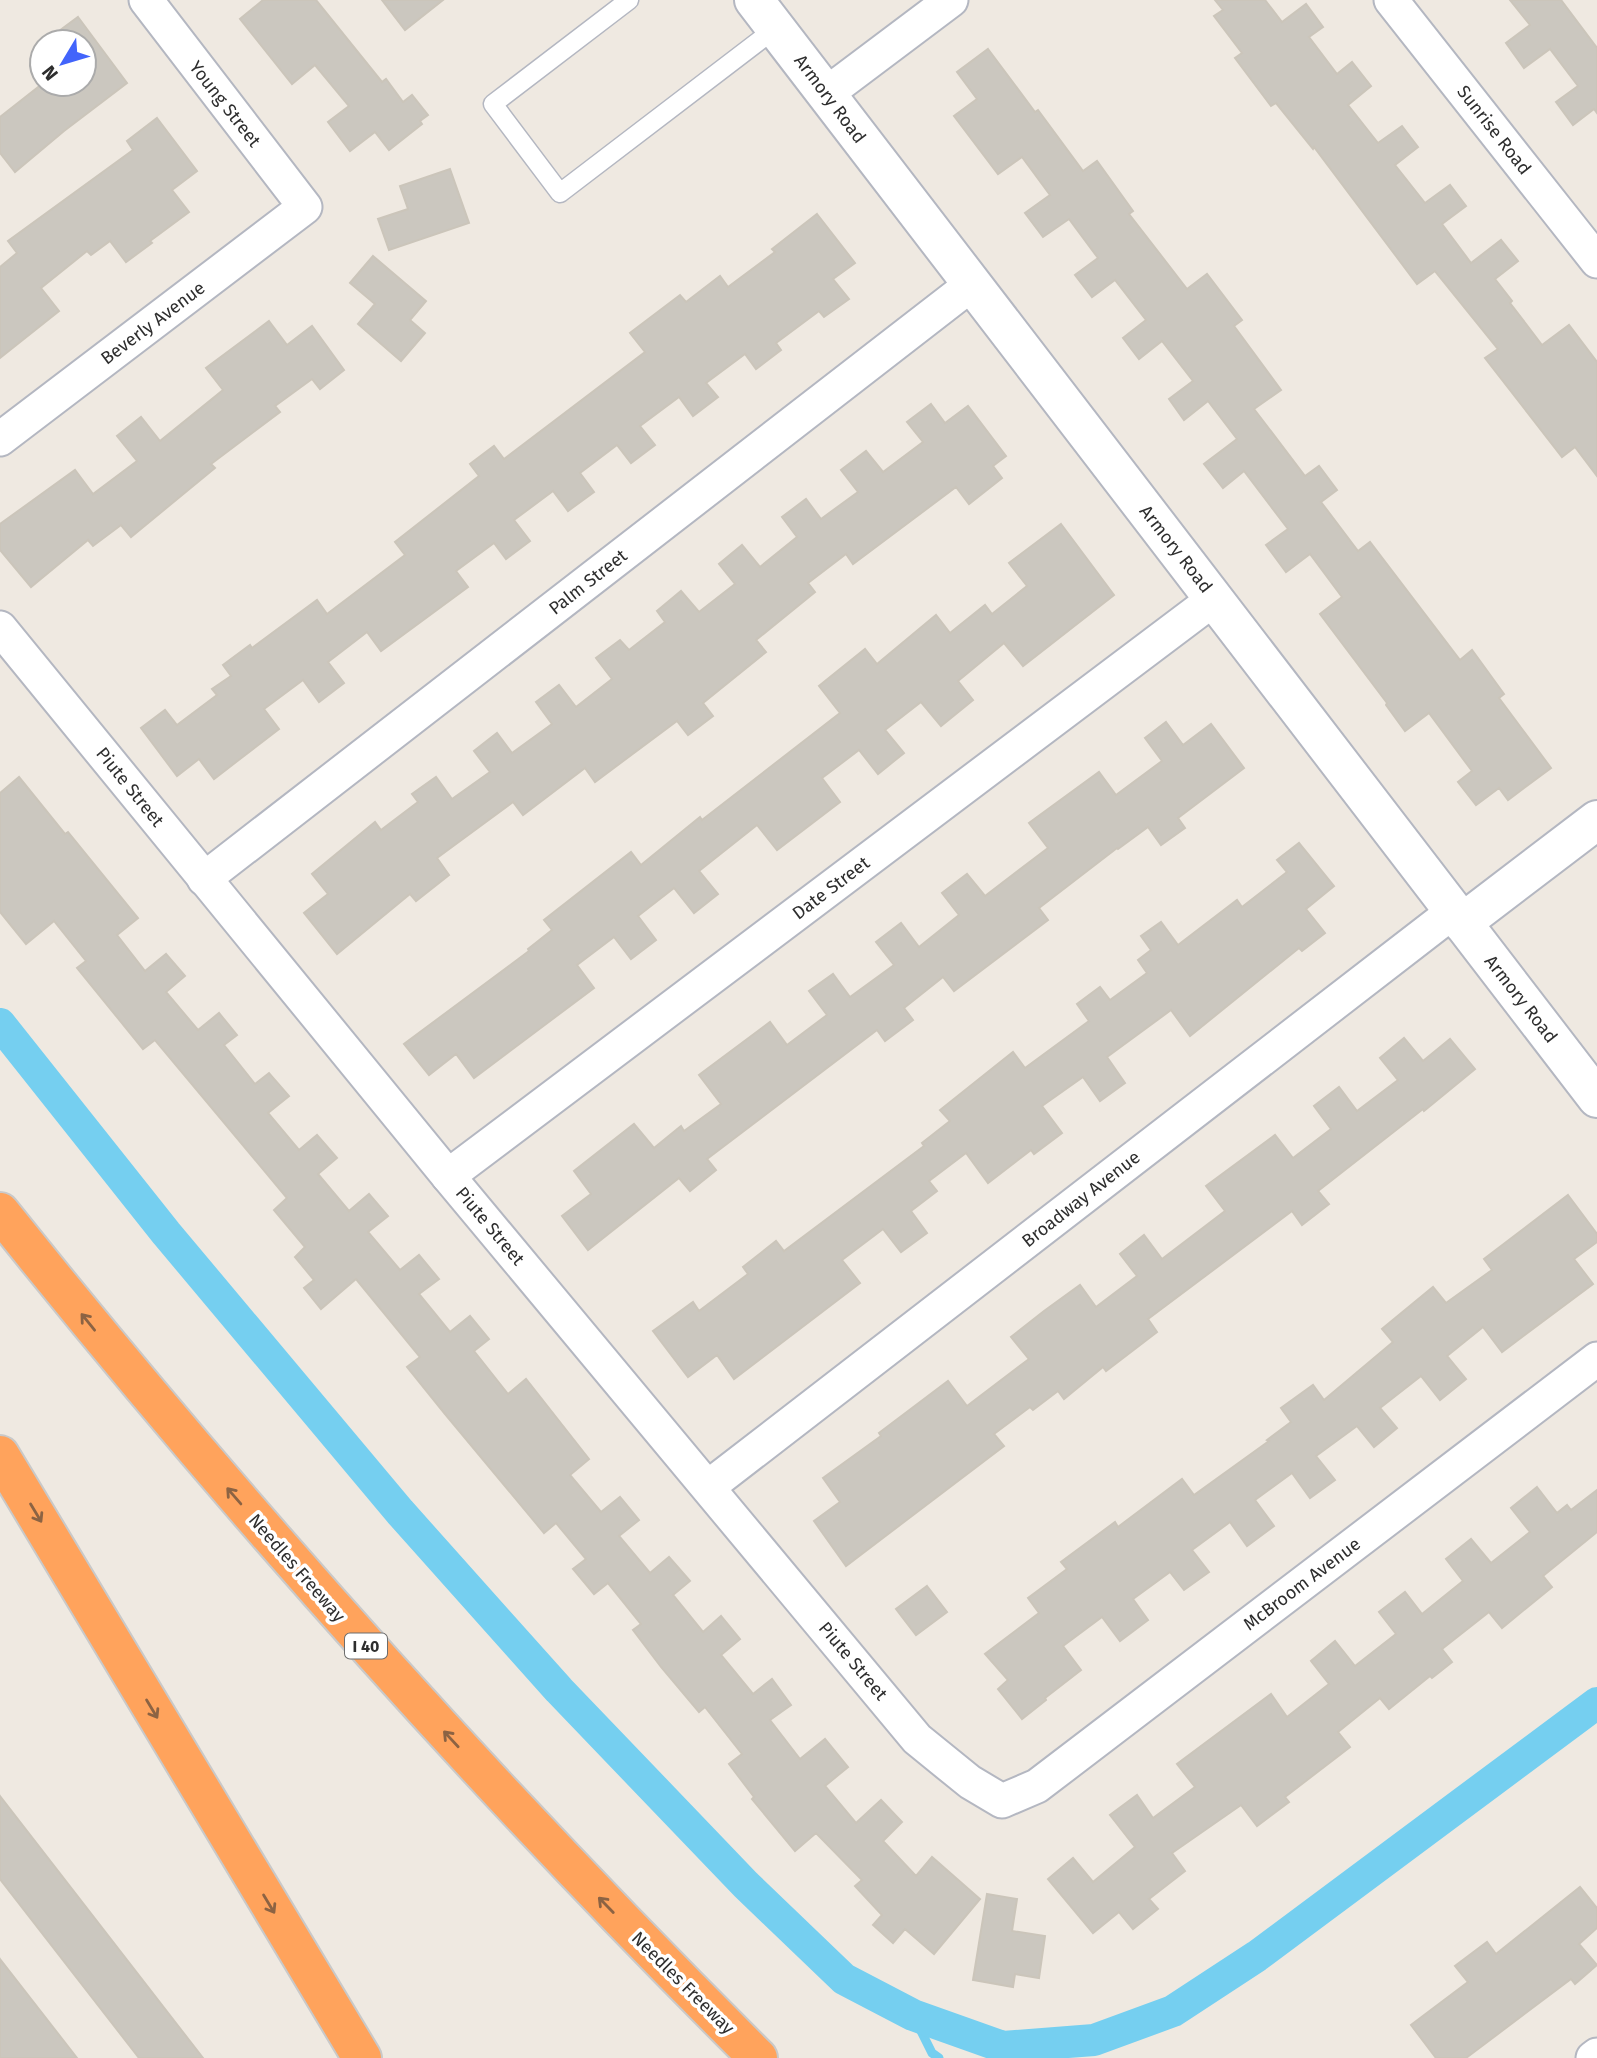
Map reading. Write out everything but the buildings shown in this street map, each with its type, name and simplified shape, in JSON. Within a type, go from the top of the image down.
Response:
[{"type":"highway","name":"Needles Freeway","points":[[0,1212],[220,1480],[384,1666],[589,1887],[758,2058]]},
{"type":"highway","points":[[0,1455],[362,2058]]},
{"type":"main road","name":"Armory Road","points":[[765,14],[1597,1098]]},
{"type":"main road","name":"Broadway Avenue","points":[[1458,917],[1597,820]]},
{"type":"street","name":"Young Street","points":[[146,0],[305,208]]},
{"type":"street","points":[[826,94],[951,0]]},
{"type":"street","name":"Sunrise Road","points":[[1391,0],[1597,261]]},
{"type":"street","name":"Beverly Avenue","points":[[0,439],[305,208]]},
{"type":"street","name":"Palm Street","points":[[204,879],[972,285]]},
{"type":"street","name":"Date Street","points":[[448,1176],[1214,599]]},
{"type":"street","name":"Piute Street","points":[[0,628],[448,1176],[917,1738],[970,1782],[1002,1801]]},
{"type":"street","name":"Broadway Avenue","points":[[708,1487],[1458,917]]},
{"type":"street","name":"McBroom Avenue","points":[[1002,1801],[1037,1786],[1597,1359]]},
{"type":"lane","points":[[629,0],[493,104],[560,193],[765,14]]},
{"type":"waterway","points":[[0,1024],[166,1233],[400,1512],[559,1690],[746,1885],[844,1979],[913,2015],[1003,2047],[1094,2040],[1173,2011],[1257,1956],[1597,1703]]},
{"type":"waterway","points":[[913,2015],[932,2053],[939,2058]]}]
